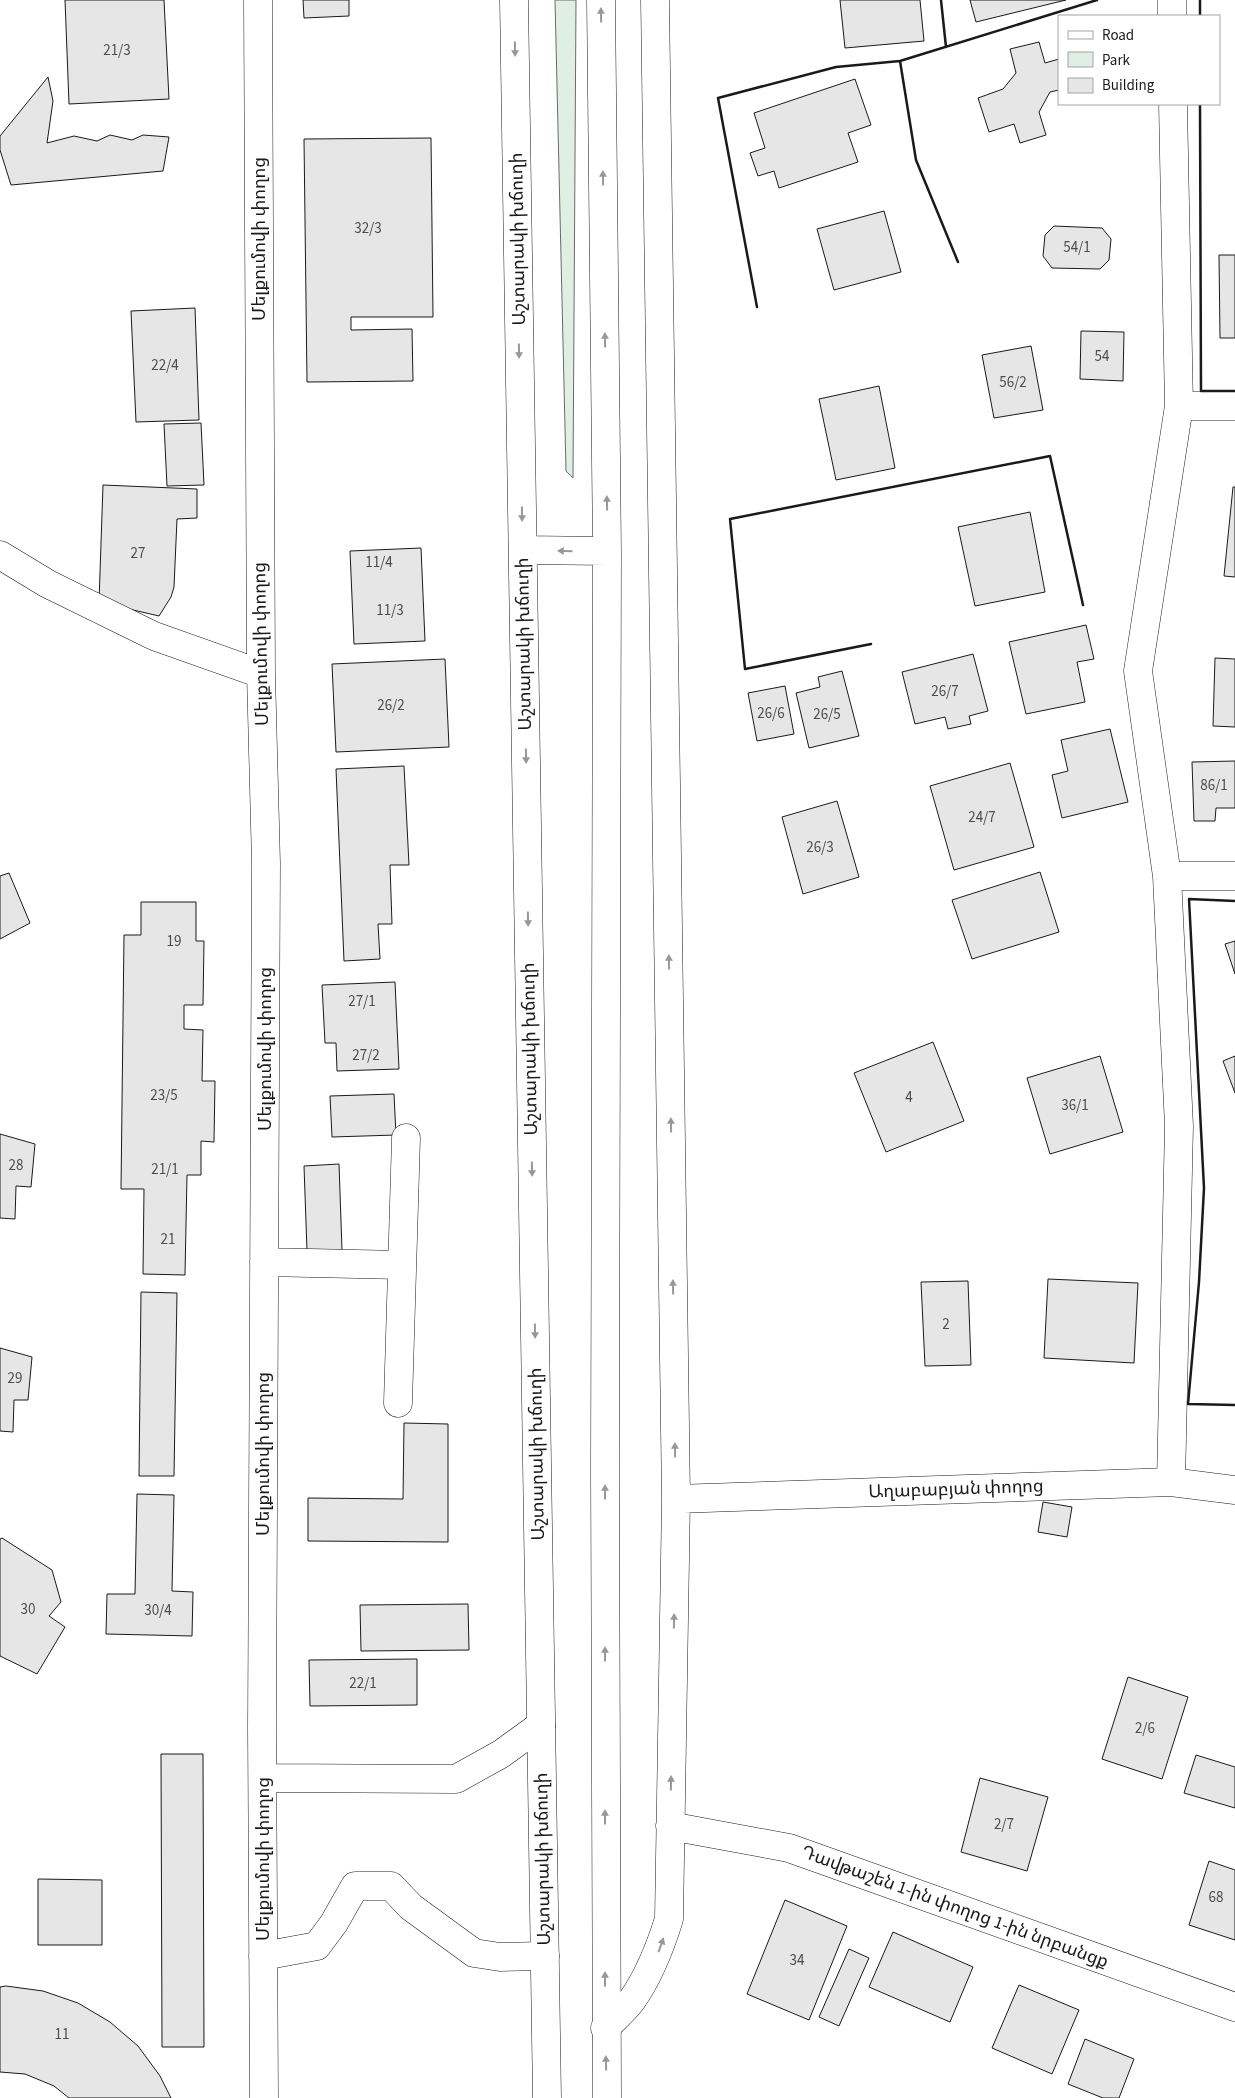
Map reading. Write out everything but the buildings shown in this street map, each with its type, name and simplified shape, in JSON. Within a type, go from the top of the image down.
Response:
[{"type":"street","name":"Մելքումովի փողոց","points":[[258,0],[261,674],[266,863],[263,1778],[264,2098]]},
{"type":"street","name":"Աշտարակի խճուղի","points":[[514,0],[547,2098]]},
{"type":"street","points":[[601,0],[608,551],[605,1440],[605,2028],[607,2098]]},
{"type":"street","points":[[605,2028],[632,2000],[660,1949],[669,1920],[676,1498],[655,0]]},
{"type":"street","points":[[1172,0],[1172,15]]},
{"type":"street","points":[[1171,1482],[1179,1126],[1167,876],[1138,671],[1178,406],[1174,105]]},
{"type":"street","points":[[1178,406],[1235,406]]},
{"type":"street","points":[[523,550],[608,551]]},
{"type":"street","points":[[0,556],[48,584],[154,636],[261,674]]},
{"type":"street","points":[[1167,876],[1235,876]]},
{"type":"street","points":[[398,1403],[406,1138]]},
{"type":"street","points":[[264,1262],[402,1265]]},
{"type":"street","name":"Աղաբաբյան փողոց","points":[[676,1498],[1171,1482],[1235,1490]]},
{"type":"street","points":[[263,1778],[456,1779],[501,1754],[541,1725]]},
{"type":"street","name":"Դավթաշեն 1-ին փողոց 1-ին նրբանցք","points":[[670,1826],[789,1848],[1235,2007]]},
{"type":"street","points":[[263,1956],[317,1946],[334,1923],[355,1886],[391,1886],[411,1907],[474,1953],[500,1958],[545,1956]]},
{"type":"green space","points":[[555,0],[576,0],[573,478],[566,471]]},
{"type":"wall","points":[[941,0],[946,47]]},
{"type":"wall","points":[[757,307],[718,98],[836,67],[900,61],[1097,0]]},
{"type":"wall","points":[[1200,0],[1200,15]]},
{"type":"wall","points":[[900,61],[916,160],[958,262]]},
{"type":"wall","points":[[1200,105],[1201,391],[1235,391]]},
{"type":"wall","points":[[871,644],[745,669],[730,519],[1050,456],[1083,605]]},
{"type":"wall","points":[[1235,901],[1189,899],[1204,1188],[1199,1282],[1188,1404],[1235,1405]]}]
